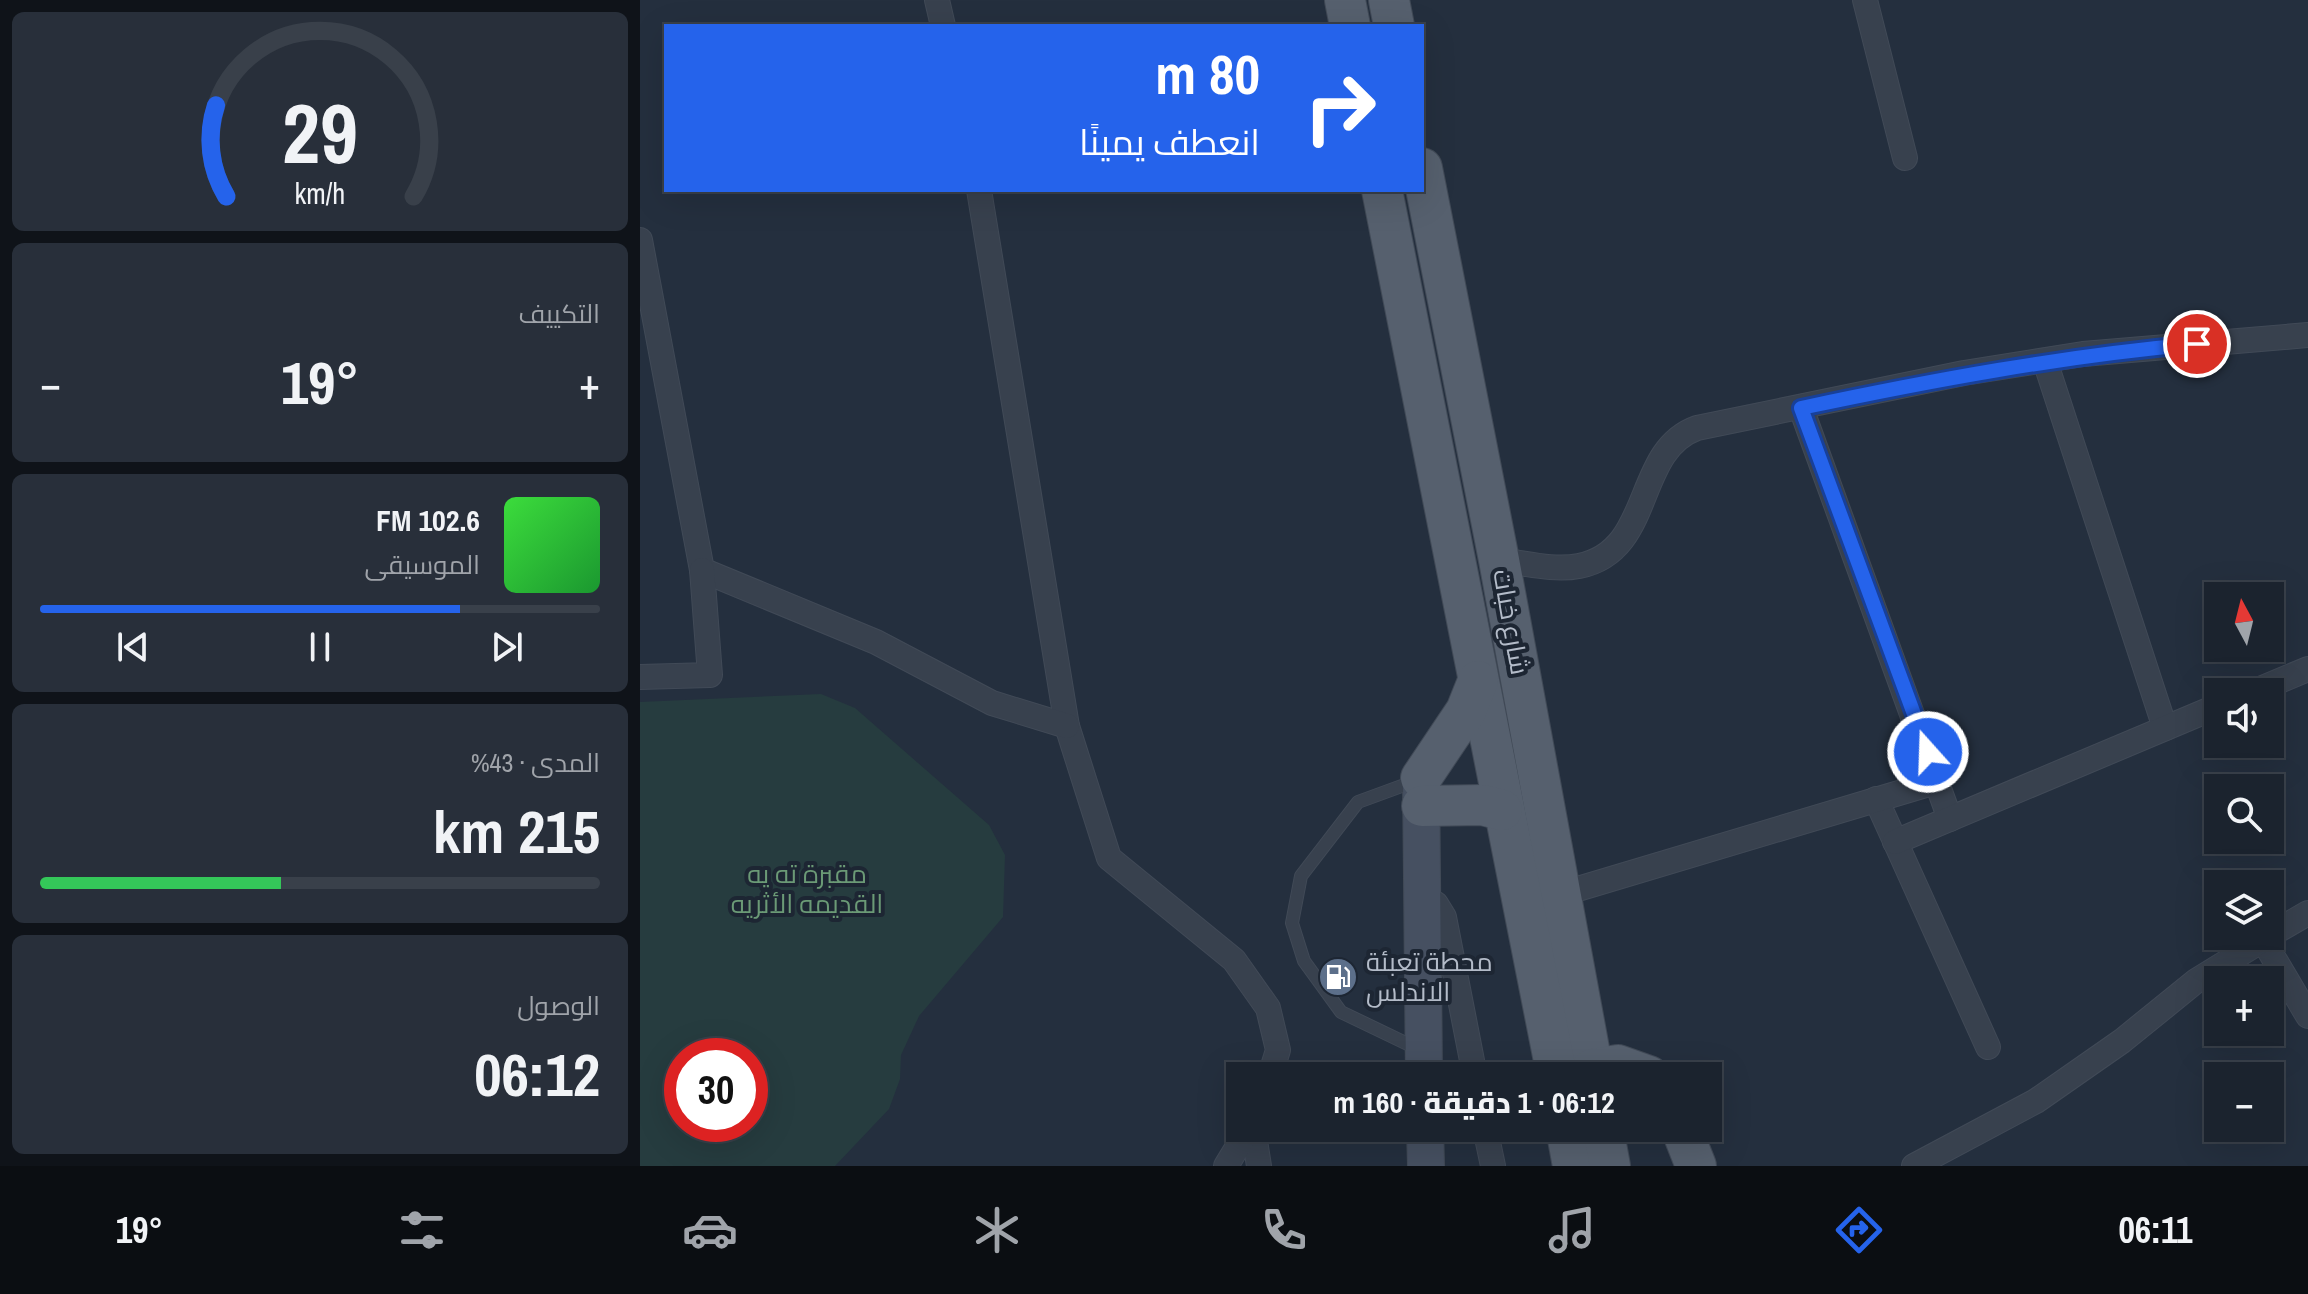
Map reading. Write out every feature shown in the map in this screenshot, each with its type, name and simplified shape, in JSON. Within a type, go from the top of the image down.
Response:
[{"type":"main road","points":[[1345,0],[1350,24]]},
{"type":"main road","points":[[1389,0],[1394,24]]},
{"type":"main road","name":"شارع خبات","points":[[1424,178],[1561,894],[1580,1062]]},
{"type":"main road","name":"شارع خبات","points":[[1382,192],[1502,810],[1577,1062]]},
{"type":"main road","points":[[1424,1062],[1422,792],[1466,711],[1478,681]]},
{"type":"main road","points":[[1422,792],[1502,810]]},
{"type":"main road","points":[[1425,1142],[1426,1166]]},
{"type":"main road","points":[[1569,1142],[1573,1166]]},
{"type":"main road","points":[[1606,1142],[1610,1166]]},
{"type":"main road","points":[[1687,1142],[1696,1166]]},
{"type":"street","points":[[937,0],[943,24]]},
{"type":"street","points":[[1865,0],[1905,158]]},
{"type":"street","points":[[979,192],[1067,726],[1109,858],[1234,960],[1268,1008],[1278,1050],[1274,1062]]},
{"type":"street","points":[[640,240],[702,570],[710,675],[640,677]]},
{"type":"street","points":[[1499,560],[1557,567],[1592,562],[1606,554],[1632,527],[1663,453],[1681,434],[1964,373],[2045,361],[2308,335]]},
{"type":"street","points":[[2045,361],[2165,728]]},
{"type":"street","points":[[1801,408],[1939,781],[1950,819]]},
{"type":"street","points":[[702,570],[876,642],[992,703],[1067,726]]},
{"type":"street","points":[[2284,679],[2308,669]]},
{"type":"street","points":[[1895,842],[2204,712]]},
{"type":"street","points":[[1561,894],[1939,781]]},
{"type":"street","points":[[1876,799],[1988,1047]]},
{"type":"street","points":[[1421,896],[1436,904],[1444,917],[1472,1062]]},
{"type":"street","points":[[2284,927],[2308,913]]},
{"type":"street","points":[[1914,1166],[2036,1101],[2122,1041],[2196,981],[2246,950]]},
{"type":"street","points":[[2274,950],[2308,1016]]},
{"type":"street","points":[[1226,1166],[1242,1142]]},
{"type":"street","points":[[1254,1142],[1259,1166]]},
{"type":"street","points":[[1488,1142],[1493,1166]]},
{"type":"lane","points":[[1421,1062],[1341,1012],[1304,961],[1292,923],[1301,876],[1358,802],[1422,792]]},
{"type":"green space","name":"مقبرة ته په القديمه الأثريه","points":[[821,694],[855,708],[989,825],[1005,855],[1003,917],[919,1016],[901,1055],[900,1079],[889,1109],[835,1166],[640,1166],[640,702]]},
{"type":"place","name":"محطة تعبئة الاندلس","points":[[1338,977]]},
{"type":"route","points":[[1928,752],[1801,408],[1964,373],[2083,354],[2197,344]]}]
